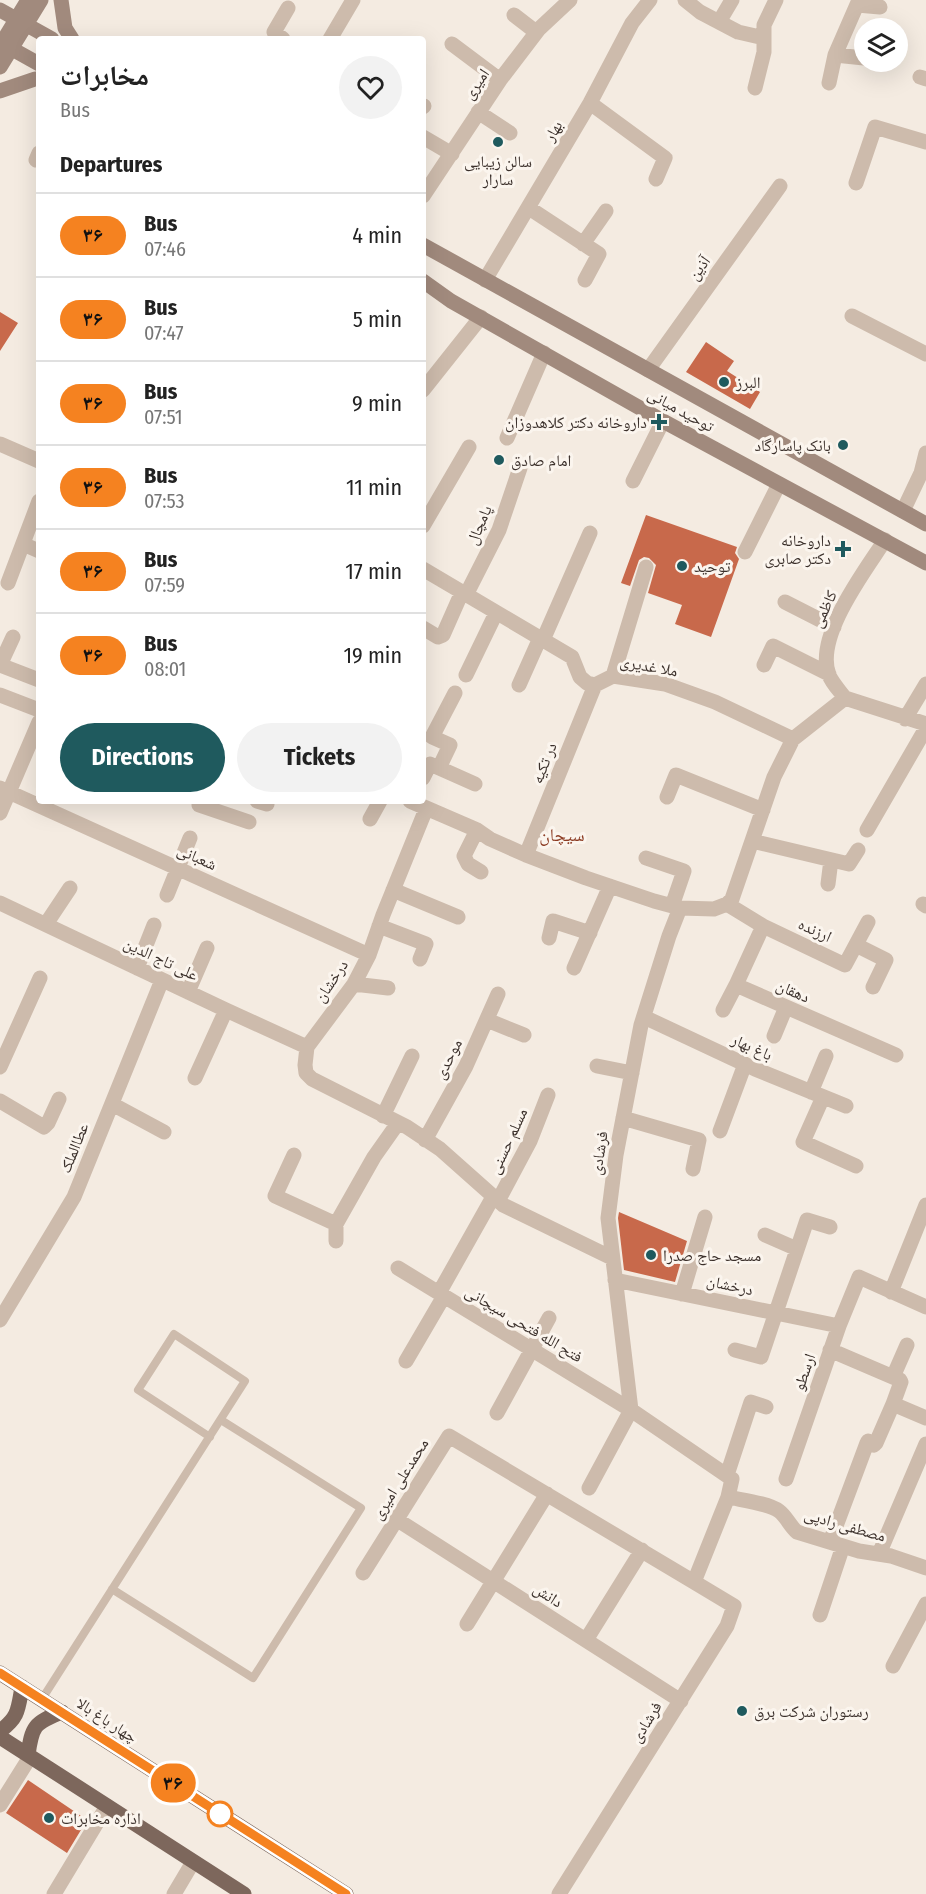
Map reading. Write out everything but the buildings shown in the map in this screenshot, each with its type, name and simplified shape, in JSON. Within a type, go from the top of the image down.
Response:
[{"type":"main road","points":[[22,22],[28,0]]},
{"type":"main road","points":[[0,68],[4,46],[41,0]]},
{"type":"main road","points":[[61,0],[65,28],[70,36]]},
{"type":"main road","points":[[0,10],[47,36]]},
{"type":"main road","points":[[4,46],[36,62]]},
{"type":"main road","points":[[0,91],[36,79]]},
{"type":"main road","name":"توحید میانی","points":[[426,247],[926,524]]},
{"type":"main road","name":"توحید میانی","points":[[426,283],[451,301],[663,421],[926,563]]},
{"type":"main road","name":"چهار باغ بالا","points":[[0,1673],[346,1894]]},
{"type":"main road","points":[[0,1731],[12,1722],[18,1709],[22,1687]]},
{"type":"main road","points":[[29,1756],[30,1734],[41,1721],[62,1712]]},
{"type":"main road","points":[[0,1737],[244,1894]]},
{"type":"street","points":[[332,36],[353,0]]},
{"type":"street","name":"امیری","points":[[430,174],[452,154],[500,80],[536,32],[570,0]]},
{"type":"street","name":"بهار","points":[[486,280],[590,103],[632,23],[650,0]]},
{"type":"street","points":[[685,0],[700,12],[738,32],[764,38]]},
{"type":"street","points":[[719,22],[732,0]]},
{"type":"street","points":[[754,88],[764,52],[764,25],[776,0]]},
{"type":"street","points":[[830,83],[835,55],[858,3],[880,7]]},
{"type":"street","points":[[279,36],[274,32],[288,8]]},
{"type":"street","points":[[514,15],[536,32]]},
{"type":"street","points":[[452,44],[500,80]]},
{"type":"street","points":[[835,55],[854,57]]},
{"type":"street","points":[[590,103],[665,158],[656,179]]},
{"type":"street","points":[[478,112],[510,133]]},
{"type":"street","points":[[856,183],[875,127],[926,142]]},
{"type":"street","points":[[426,139],[452,154]]},
{"type":"street","name":"آذین","points":[[648,370],[780,186]]},
{"type":"street","points":[[529,208],[599,254],[585,280]]},
{"type":"street","points":[[583,244],[606,211]]},
{"type":"street","points":[[852,316],[926,354]]},
{"type":"street","points":[[426,386],[481,317]]},
{"type":"street","points":[[507,438],[544,353]]},
{"type":"street","points":[[633,481],[663,421]]},
{"type":"street","points":[[0,444],[36,460]]},
{"type":"street","points":[[426,521],[469,447]]},
{"type":"street","points":[[903,511],[921,473],[926,453]]},
{"type":"street","name":"پامچال","points":[[426,630],[438,637],[443,635],[499,530],[520,468]]},
{"type":"street","points":[[745,552],[779,484]]},
{"type":"street","points":[[8,583],[36,509]]},
{"type":"street","points":[[519,685],[590,533]]},
{"type":"street","name":"کاظمی","points":[[828,674],[826,651],[838,614],[885,540]]},
{"type":"street","points":[[23,544],[36,549]]},
{"type":"street","points":[[613,676],[646,567]]},
{"type":"street","points":[[426,571],[572,657],[580,677],[587,683],[595,685]]},
{"type":"street","points":[[785,602],[834,627]]},
{"type":"street","points":[[466,675],[496,613]]},
{"type":"street","points":[[13,637],[0,665],[36,679]]},
{"type":"street","points":[[764,665],[773,646],[828,674],[845,698],[926,726],[867,830]]},
{"type":"street","name":"ملا غدیری","points":[[595,685],[613,676],[664,684],[715,702],[793,739]]},
{"type":"street","points":[[905,719],[926,684]]},
{"type":"street","name":"در تکیه","points":[[526,855],[595,685]]},
{"type":"street","points":[[439,768],[450,745],[432,737],[455,693]]},
{"type":"street","points":[[0,695],[36,709]]},
{"type":"street","points":[[417,804],[561,869],[676,907],[714,909],[727,904],[732,899],[774,777],[793,739],[845,698]]},
{"type":"street","points":[[0,813],[4,790],[36,732]]},
{"type":"street","points":[[426,772],[430,764],[475,784]]},
{"type":"street","points":[[667,797],[676,775],[763,810]]},
{"type":"street","name":"شعبانی","points":[[4,790],[369,955]]},
{"type":"street","points":[[199,804],[199,806],[249,822]]},
{"type":"street","points":[[370,819],[378,804]]},
{"type":"street","name":"درخشان","points":[[307,1047],[354,984],[369,955],[426,809]]},
{"type":"street","points":[[477,830],[464,856],[468,864],[481,872]]},
{"type":"street","points":[[167,895],[190,838]]},
{"type":"street","points":[[752,841],[849,864],[858,850]]},
{"type":"street","name":"فرشادی","points":[[631,1410],[608,1218],[616,1155],[644,1017],[669,936],[684,871],[646,858]]},
{"type":"street","points":[[828,884],[831,860]]},
{"type":"street","points":[[574,968],[610,886]]},
{"type":"street","points":[[46,924],[70,888]]},
{"type":"street","points":[[393,890],[458,917]]},
{"type":"street","name":"علی تاج الدین","points":[[0,903],[307,1047]]},
{"type":"street","name":"ارزنده","points":[[727,904],[763,926],[845,965],[868,922]]},
{"type":"street","points":[[549,938],[552,921],[590,933]]},
{"type":"street","points":[[137,968],[154,925]]},
{"type":"street","points":[[379,926],[426,944],[420,959]]},
{"type":"street","points":[[723,1010],[763,926]]},
{"type":"street","points":[[856,945],[886,960],[873,987]]},
{"type":"street","points":[[188,992],[207,948]]},
{"type":"street","points":[[0,1067],[40,978]]},
{"type":"street","name":"عطاالملک","points":[[0,1320],[74,1197],[162,980]]},
{"type":"street","points":[[354,984],[388,988]]},
{"type":"street","name":"دهقان","points":[[736,986],[896,1055]]},
{"type":"street","name":"موحدی","points":[[425,1140],[466,1066],[498,994]]},
{"type":"street","points":[[774,1036],[786,1007]]},
{"type":"street","points":[[195,1078],[226,1010]]},
{"type":"street","name":"باغ بهار","points":[[644,1017],[745,1064],[846,1106]]},
{"type":"street","points":[[487,1020],[524,1035]]},
{"type":"street","points":[[307,1047],[304,1065],[306,1073],[312,1079],[398,1123],[440,1149],[496,1199],[612,1257]]},
{"type":"street","points":[[383,1116],[412,1056]]},
{"type":"street","points":[[826,1056],[803,1142],[856,1166]]},
{"type":"street","points":[[720,1131],[745,1064]]},
{"type":"street","points":[[597,1066],[632,1073]]},
{"type":"street","name":"مسلم حسنی","points":[[406,1361],[530,1141],[548,1095]]},
{"type":"street","points":[[0,1101],[44,1127],[59,1099]]},
{"type":"street","points":[[112,1104],[164,1132]]},
{"type":"street","points":[[624,1118],[699,1140],[693,1169]]},
{"type":"street","points":[[336,1241],[336,1224],[374,1157],[398,1123]]},
{"type":"street","points":[[294,1155],[275,1197],[336,1224]]},
{"type":"street","points":[[926,1205],[891,1292],[926,1307]]},
{"type":"street","points":[[682,1294],[705,1217]]},
{"type":"street","points":[[735,1350],[761,1357],[807,1220],[830,1227]]},
{"type":"street","points":[[765,1235],[797,1249]]},
{"type":"street","name":"فتح الله فتحی سیچانی","points":[[398,1268],[631,1410]]},
{"type":"street","name":"ارسطو","points":[[786,1479],[830,1350],[859,1277],[891,1292]]},
{"type":"street","name":"درخشان","points":[[615,1280],[839,1326]]},
{"type":"street","points":[[497,1413],[549,1318]]},
{"type":"street","points":[[893,1377],[907,1345]]},
{"type":"street","points":[[820,1614],[837,1544],[867,1442],[876,1443],[901,1382],[830,1350]]},
{"type":"street","points":[[727,1476],[751,1402],[766,1407]]},
{"type":"street","points":[[893,1404],[926,1418]]},
{"type":"street","points":[[589,1488],[631,1410],[732,1479],[728,1497],[694,1582]]},
{"type":"street","name":"محمدعلی امیری","points":[[363,1573],[448,1436],[573,1510]]},
{"type":"street","points":[[879,1554],[926,1444]]},
{"type":"street","points":[[467,1624],[547,1494]]},
{"type":"street","name":"مصطفی رادپی","points":[[728,1497],[774,1508],[781,1512],[797,1532],[891,1556],[926,1569]]},
{"type":"street","name":"فرشادی","points":[[559,1894],[727,1626],[734,1605],[573,1510]]},
{"type":"street","name":"دانش","points":[[396,1519],[681,1701]]},
{"type":"street","points":[[586,1640],[642,1550]]},
{"type":"street","points":[[893,1666],[926,1604]]},
{"type":"street","points":[[0,1805],[29,1756]]},
{"type":"street","points":[[54,1894],[107,1806]]},
{"type":"street","points":[[174,1894],[193,1862]]},
{"type":"lane","points":[[42,1699],[221,1420],[245,1381],[174,1334],[138,1390],[210,1437]]},
{"type":"lane","points":[[112,1589],[253,1678],[361,1508],[221,1420]]},
{"type":"bus line","name":"۳۶","points":[[0,1673],[346,1894]]},
{"type":"place","name":"سالن زیبایی سارار","points":[[498,142]]},
{"type":"place","name":"البرز","points":[[724,382]]},
{"type":"place","name":"داروخانه دکتر کلاهدوزان","points":[[659,422]]},
{"type":"place","name":"بانک پاسارگاد","points":[[843,445]]},
{"type":"place","name":"امام صادق","points":[[499,460]]},
{"type":"place","name":"داروخانه دکتر صابری","points":[[843,549]]},
{"type":"place","name":"توحید","points":[[682,566]]},
{"type":"place","name":"مسجد حاج صدرا","points":[[651,1255]]},
{"type":"place","name":"رستوران شرکت برق","points":[[742,1711]]},
{"type":"place","name":"اداره مخابرات","points":[[49,1818]]},
{"type":"district","name":"سیچان","points":[[562,835]]}]
